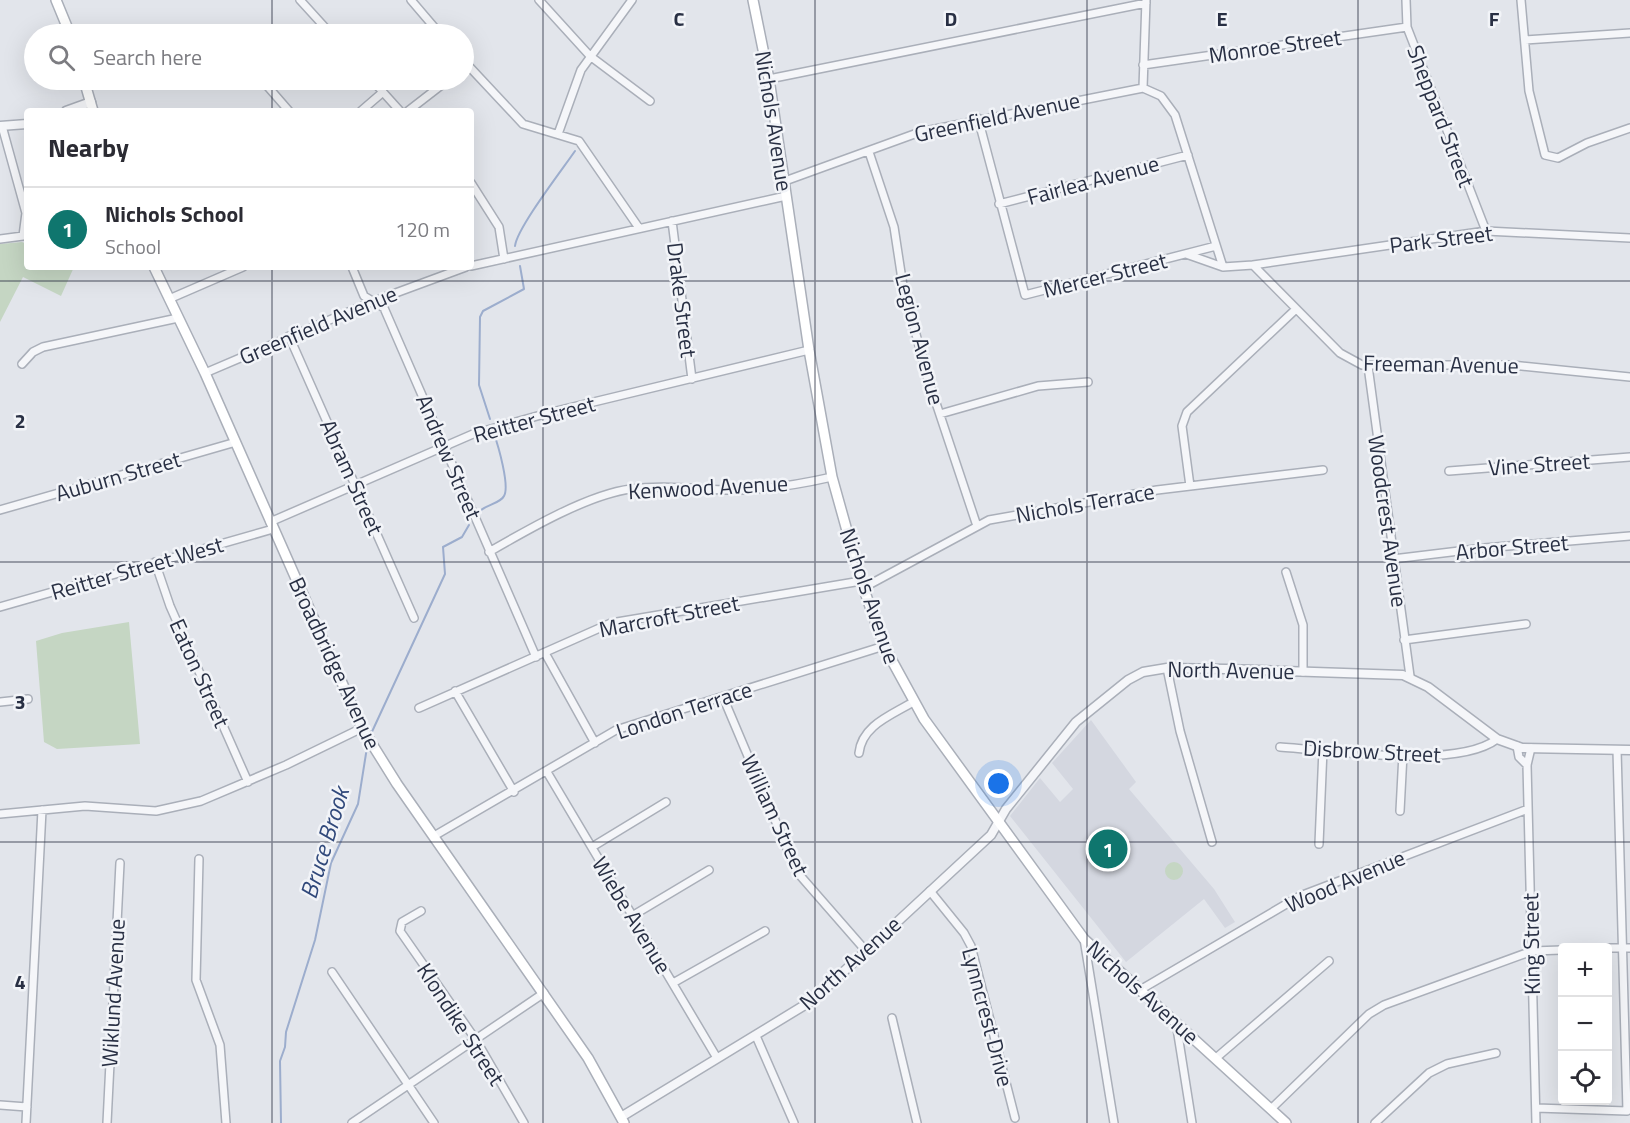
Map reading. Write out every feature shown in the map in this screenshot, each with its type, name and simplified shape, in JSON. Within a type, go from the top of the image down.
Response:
[{"type":"main road","points":[[56,0],[66,24]]},
{"type":"main road","name":"Nichols Avenue","points":[[753,0],[769,79],[809,350],[832,477],[862,585],[884,646],[914,702],[999,825],[1084,939],[1286,1123]]},
{"type":"main road","points":[[87,90],[92,107]]},
{"type":"main road","name":"Broadbridge Avenue","points":[[155,270],[205,373],[364,731],[588,1059],[623,1120]]},
{"type":"street","points":[[300,0],[322,24]]},
{"type":"street","points":[[411,0],[431,24]]},
{"type":"street","points":[[539,0],[590,56],[650,101]]},
{"type":"street","points":[[558,134],[571,92],[590,56],[632,0]]},
{"type":"street","name":"Sheppard Street","points":[[1406,0],[1407,27],[1486,231]]},
{"type":"street","points":[[1521,0],[1529,91],[1545,155],[1558,158],[1587,143],[1630,128]]},
{"type":"street","points":[[769,79],[1146,2],[1143,88],[1161,96],[1171,106],[1222,267],[1253,265]]},
{"type":"street","name":"Monroe Street","points":[[1143,65],[1407,27]]},
{"type":"street","points":[[1525,40],[1630,33]]},
{"type":"street","points":[[474,74],[523,124],[574,138],[587,149],[639,228]]},
{"type":"street","name":"Greenfield Avenue","points":[[785,181],[920,132],[978,118],[1143,88]]},
{"type":"street","points":[[271,90],[286,108]]},
{"type":"street","points":[[412,108],[435,90]]},
{"type":"street","points":[[364,108],[383,92],[397,108]]},
{"type":"street","points":[[978,118],[999,204]]},
{"type":"street","points":[[24,124],[1,126],[24,206]]},
{"type":"street","name":"Legion Avenue","points":[[869,152],[894,227],[903,286],[928,379],[977,526]]},
{"type":"street","name":"Fairlea Avenue","points":[[999,204],[1188,155]]},
{"type":"street","points":[[474,188],[499,227],[504,259]]},
{"type":"street","points":[[474,265],[786,196]]},
{"type":"street","name":"Mercer Street","points":[[999,204],[1025,296],[1216,246]]},
{"type":"street","name":"Drake Street","points":[[672,221],[692,379]]},
{"type":"street","points":[[0,239],[23,236],[24,228]]},
{"type":"street","name":"Park Street","points":[[1253,265],[1486,231],[1630,238]]},
{"type":"street","name":"Mercer Street","points":[[1186,254],[1222,267]]},
{"type":"street","name":"Freeman Avenue","points":[[1253,265],[1345,357],[1368,366],[1512,365],[1630,377]]},
{"type":"street","points":[[169,299],[236,270]]},
{"type":"street","name":"Andrew Street","points":[[353,270],[364,296],[384,308],[536,657]]},
{"type":"street","name":"Greenfield Avenue","points":[[205,373],[289,336],[458,270]]},
{"type":"street","points":[[1190,486],[1182,426],[1187,412],[1296,309]]},
{"type":"street","points":[[22,364],[33,352],[43,347],[178,318]]},
{"type":"street","name":"Abram Street","points":[[289,336],[414,618]]},
{"type":"street","name":"Reitter Street","points":[[272,525],[356,484],[499,426],[809,350]]},
{"type":"street","name":"Woodcrest Avenue","points":[[1368,366],[1410,676]]},
{"type":"street","points":[[940,414],[1038,386],[1088,382]]},
{"type":"street","name":"Auburn Street","points":[[0,510],[236,442]]},
{"type":"street","name":"Vine Street","points":[[1449,471],[1630,457]]},
{"type":"street","name":"Nichols Terrace","points":[[862,585],[996,518],[1190,486],[1323,470]]},
{"type":"street","name":"Kenwood Avenue","points":[[489,552],[574,508],[617,491],[675,486],[723,490],[760,489],[832,477]]},
{"type":"street","name":"Reitter Street West","points":[[0,607],[272,525]]},
{"type":"street","name":"Arbor Street","points":[[1394,560],[1485,548],[1630,536]]},
{"type":"street","name":"Eaton Street","points":[[155,562],[170,606],[248,782]]},
{"type":"street","points":[[1286,572],[1303,624],[1303,672]]},
{"type":"street","name":"Marcroft Street","points":[[419,708],[611,623],[862,585]]},
{"type":"street","points":[[1404,640],[1526,624]]},
{"type":"street","name":"London Terrace","points":[[434,836],[634,723],[884,646]]},
{"type":"street","points":[[545,653],[595,743]]},
{"type":"street","points":[[1167,668],[1180,731],[1212,842]]},
{"type":"street","name":"North Avenue","points":[[623,1120],[813,1000],[999,825],[1006,809],[1076,722],[1135,675],[1152,669],[1167,668],[1410,676]]},
{"type":"street","points":[[1410,676],[1497,739],[1517,746],[1630,750]]},
{"type":"street","points":[[455,691],[514,792]]},
{"type":"street","name":"William Street","points":[[723,697],[797,872],[866,951]]},
{"type":"street","points":[[0,702],[28,699]]},
{"type":"street","points":[[860,753],[862,738],[867,731],[914,702]]},
{"type":"street","points":[[0,814],[85,806],[156,811],[201,801],[364,731]]},
{"type":"street","name":"Disbrow Street","points":[[1280,747],[1449,755],[1468,751],[1497,739]]},
{"type":"street","name":"King Street","points":[[1517,746],[1519,757],[1527,765]]},
{"type":"street","name":"King Street","points":[[1531,748],[1527,765],[1536,1123]]},
{"type":"street","points":[[1319,844],[1323,749]]},
{"type":"street","points":[[1536,1108],[1627,1111],[1626,948],[1617,750]]},
{"type":"street","points":[[1400,811],[1403,754]]},
{"type":"street","name":"Wiebe Avenue","points":[[547,772],[717,1059]]},
{"type":"street","points":[[592,847],[666,802]]},
{"type":"street","name":"Wood Avenue","points":[[1140,990],[1300,896],[1528,809]]},
{"type":"street","points":[[26,1123],[42,810]]},
{"type":"street","points":[[199,859],[196,980],[219,1045],[226,1123]]},
{"type":"street","name":"Wiklund Avenue","points":[[107,1123],[120,863]]},
{"type":"street","points":[[633,916],[709,870]]},
{"type":"street","name":"Lynncrest Drive","points":[[930,891],[964,933],[971,946],[1015,1118]]},
{"type":"street","name":"Klondike Street","points":[[421,911],[399,925],[400,931],[476,1040],[524,1123]]},
{"type":"street","points":[[673,983],[765,932]]},
{"type":"street","points":[[1084,939],[1114,1123]]},
{"type":"street","points":[[1271,1109],[1369,1014],[1384,1005],[1532,951],[1558,950]]},
{"type":"street","points":[[1216,1058],[1329,961]]},
{"type":"street","points":[[332,972],[434,1123]]},
{"type":"street","points":[[352,1123],[544,993]]},
{"type":"street","points":[[892,1018],[917,1123]]},
{"type":"street","points":[[1176,1022],[1192,1123]]},
{"type":"street","points":[[756,1036],[795,1123]]},
{"type":"street","points":[[1376,1123],[1429,1073],[1447,1064],[1496,1053]]},
{"type":"street","points":[[0,1106],[27,1107]]},
{"type":"shaded area","points":[[1091,720],[1136,782],[1129,789],[1214,889],[1235,922],[1225,928],[1204,899],[1126,962],[1010,816],[1040,778],[1060,802],[1073,789],[1052,763]]},
{"type":"green space","points":[[24,243],[24,270],[73,270],[61,296],[23,277],[0,322],[0,244]]},
{"type":"green space","points":[[129,622],[140,744],[57,749],[44,742],[36,641],[62,633]]},
{"type":"green space","points":[[1174,862],[1180,865],[1183,871],[1180,877],[1174,880],[1168,877],[1165,871],[1168,865]]},
{"type":"waterway","name":"Bruce Brook","points":[[515,246],[531,213],[575,151]]},
{"type":"waterway","name":"Bruce Brook","points":[[490,419],[479,385],[480,317],[483,311],[524,289],[520,266]]},
{"type":"waterway","name":"Bruce Brook","points":[[480,511],[500,500],[505,491],[503,465],[494,434]]},
{"type":"waterway","name":"Bruce Brook","points":[[370,736],[445,574],[443,547],[462,537],[469,525]]},
{"type":"waterway","name":"Bruce Brook","points":[[281,1123],[280,1061],[285,1047],[286,1032],[315,940],[331,863],[358,804],[368,741]]},
{"type":"place","name":"Nichols School","points":[[1108,849]]}]
